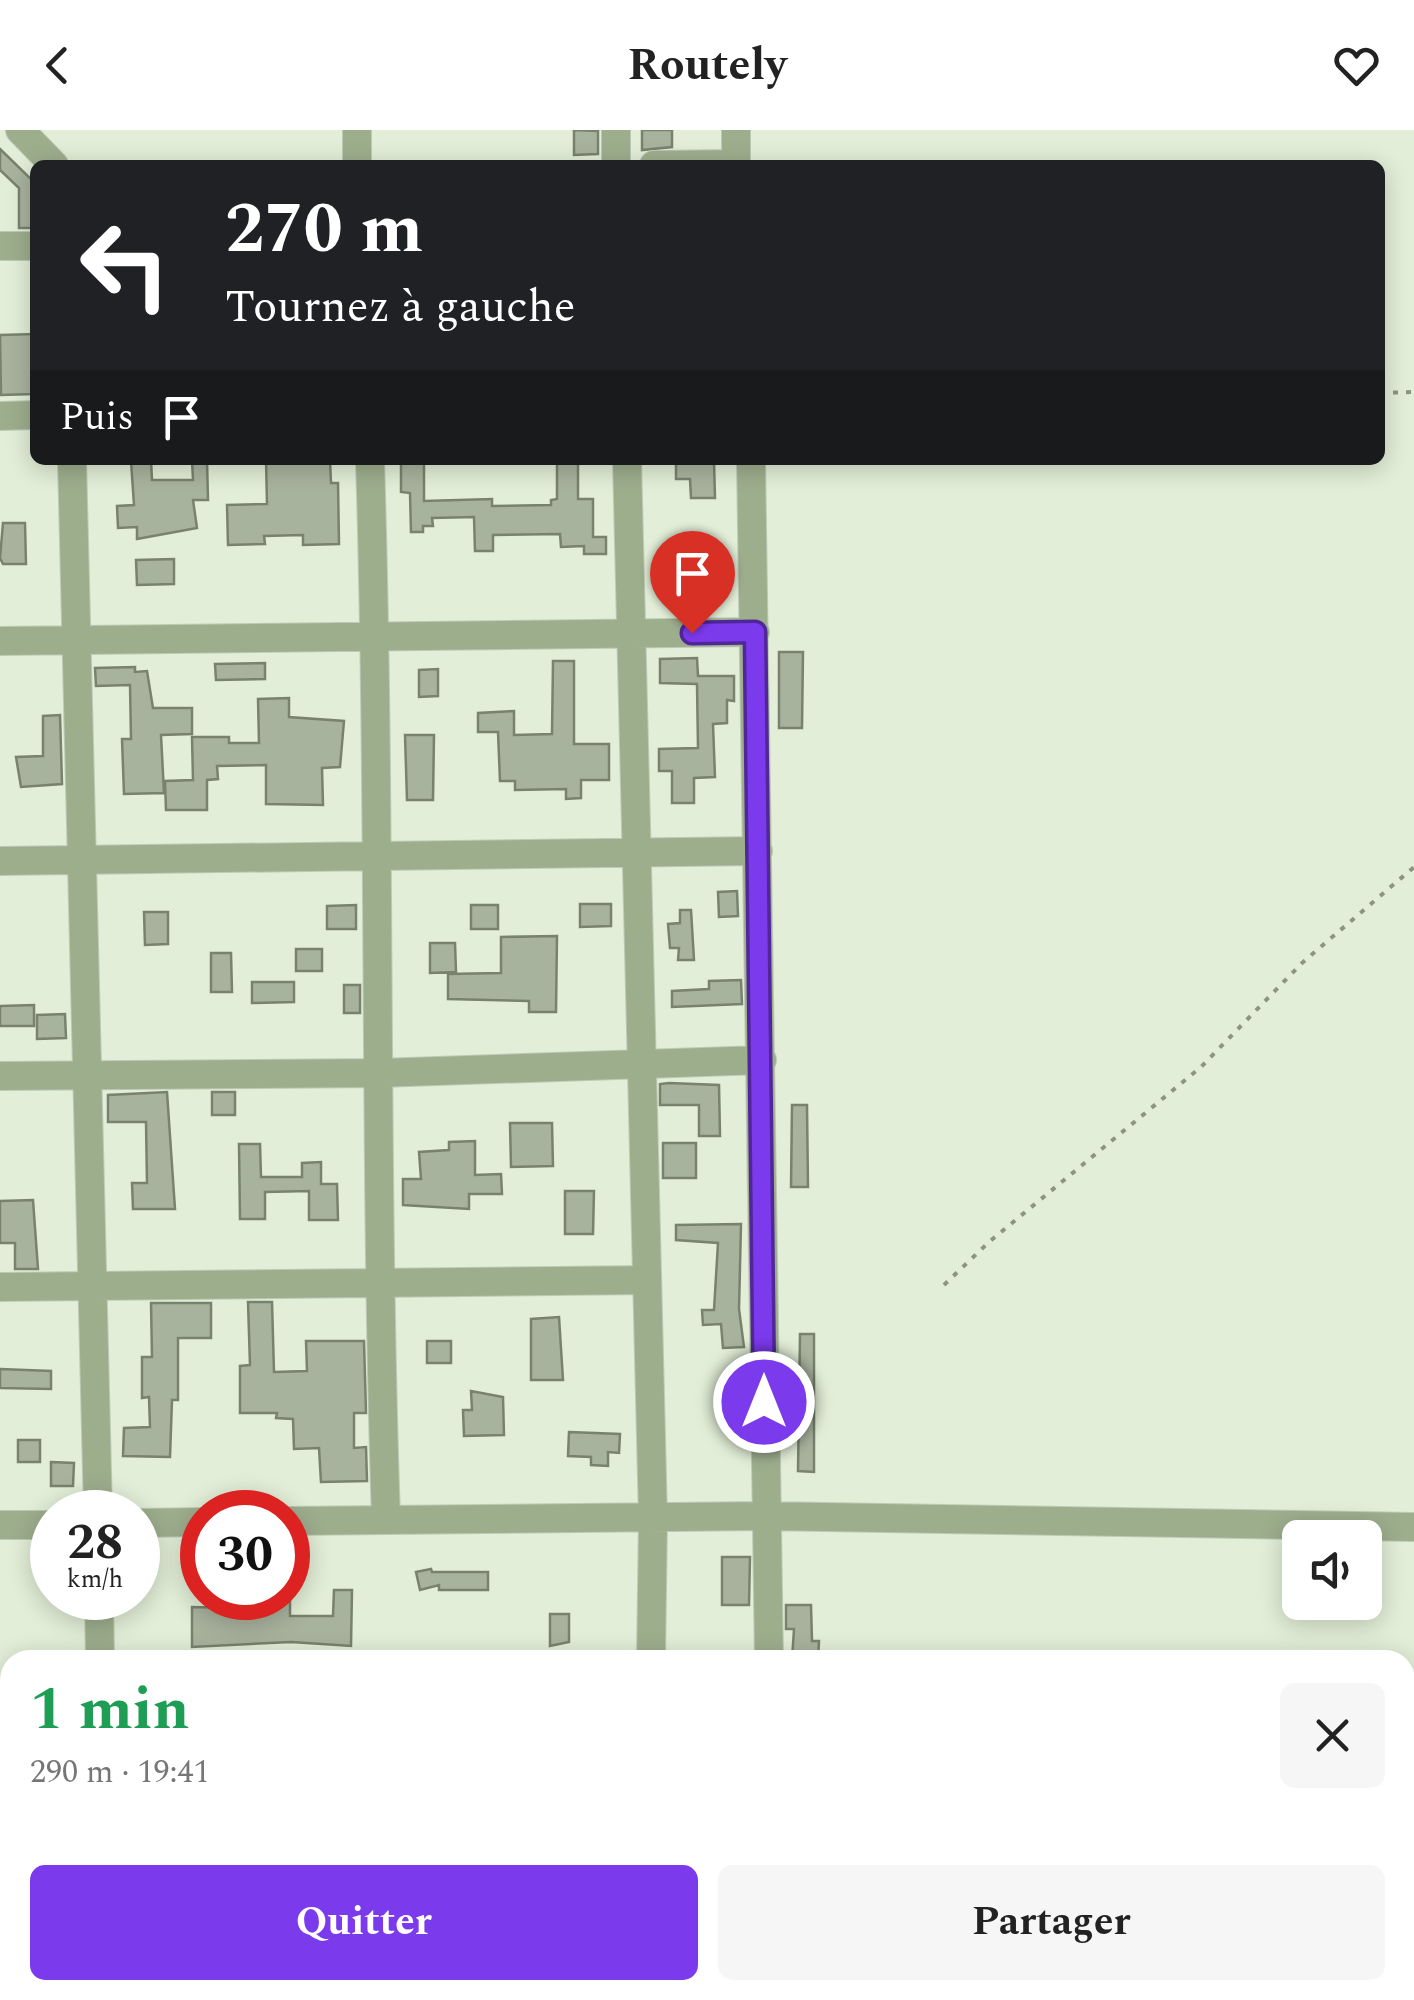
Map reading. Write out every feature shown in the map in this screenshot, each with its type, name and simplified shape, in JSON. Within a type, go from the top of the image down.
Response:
[{"type":"street","points":[[20,130],[49,160]]},
{"type":"street","points":[[356,130],[357,160]]},
{"type":"street","points":[[616,130],[616,160]]},
{"type":"street","points":[[736,130],[736,160]]},
{"type":"street","points":[[0,246],[30,246]]},
{"type":"street","points":[[0,416],[30,415]]},
{"type":"street","points":[[72,465],[98,1490]]},
{"type":"street","points":[[370,465],[379,856],[378,1282],[386,1519]]},
{"type":"street","points":[[627,465],[653,1518],[651,1650]]},
{"type":"street","points":[[752,465],[769,1650]]},
{"type":"street","points":[[0,641],[755,632]]},
{"type":"street","points":[[0,861],[758,851]]},
{"type":"street","points":[[0,1076],[379,1074],[762,1060]]},
{"type":"street","points":[[0,1287],[647,1280]]},
{"type":"street","points":[[310,1521],[764,1516],[1414,1527]]},
{"type":"street","points":[[0,1525],[30,1524]]},
{"type":"street","points":[[100,1620],[100,1650]]},
{"type":"path","points":[[1385,393],[1414,392]]},
{"type":"path","points":[[944,1285],[989,1242],[1200,1067],[1302,963],[1414,866]]},
{"type":"building","points":[[574,130],[598,131],[598,154],[574,155]]},
{"type":"building","points":[[642,130],[672,130],[672,147],[642,150]]},
{"type":"building","points":[[0,149],[30,178],[30,228],[19,228],[19,188],[0,170]]},
{"type":"building","points":[[30,334],[30,394],[1,395],[0,335]]},
{"type":"building","points":[[131,465],[151,465],[152,480],[193,480],[192,465],[207,465],[208,500],[193,500],[197,528],[137,539],[137,527],[118,528],[117,506],[134,505]]},
{"type":"building","points":[[266,465],[330,465],[331,483],[338,483],[339,544],[303,545],[303,535],[264,536],[265,544],[228,545],[227,505],[267,504]]},
{"type":"building","points":[[401,465],[424,465],[424,501],[492,499],[492,506],[551,505],[551,500],[557,499],[557,465],[578,465],[578,499],[593,499],[593,537],[606,537],[606,554],[584,554],[584,546],[561,547],[560,534],[493,535],[493,551],[475,551],[474,517],[432,518],[433,526],[423,526],[423,532],[411,532],[410,493],[401,492]]},
{"type":"building","points":[[676,465],[714,465],[715,498],[691,498],[690,479],[676,479]]},
{"type":"building","points":[[3,523],[25,523],[26,564],[3,564]]},
{"type":"building","points":[[663,548],[702,548],[702,568],[663,571]]},
{"type":"building","points":[[174,559],[174,584],[137,585],[136,560]]},
{"type":"building","points":[[779,652],[803,652],[802,728],[779,728]]},
{"type":"building","points":[[697,658],[698,676],[734,676],[734,701],[727,700],[727,723],[713,724],[715,777],[694,778],[694,803],[672,803],[672,771],[659,771],[659,749],[698,748],[697,684],[660,683],[660,659]]},
{"type":"building","points":[[553,661],[574,661],[574,744],[609,744],[609,780],[581,780],[581,798],[566,799],[566,789],[515,790],[515,781],[500,781],[498,732],[478,732],[478,713],[514,711],[514,735],[552,734]]},
{"type":"building","points":[[265,663],[265,679],[216,680],[215,664]]},
{"type":"building","points":[[135,667],[135,672],[147,671],[153,708],[192,708],[192,734],[161,735],[164,793],[124,794],[122,739],[131,739],[130,685],[96,686],[95,668]]},
{"type":"building","points":[[438,669],[438,696],[419,697],[419,670]]},
{"type":"building","points":[[289,698],[289,717],[344,721],[340,767],[322,768],[323,805],[266,804],[266,765],[217,766],[218,779],[207,780],[207,810],[166,810],[165,781],[193,780],[192,737],[229,737],[229,743],[259,743],[258,699]]},
{"type":"building","points":[[60,715],[62,784],[21,787],[16,757],[43,756],[43,716]]},
{"type":"building","points":[[405,735],[434,735],[433,800],[407,800]]},
{"type":"building","points":[[737,891],[738,916],[719,917],[718,892]]},
{"type":"building","points":[[580,904],[611,904],[611,926],[580,927]]},
{"type":"building","points":[[356,905],[356,929],[327,929],[327,906]]},
{"type":"building","points":[[471,905],[498,905],[498,929],[471,929]]},
{"type":"building","points":[[680,910],[691,910],[694,960],[678,960],[679,948],[670,948],[668,924],[680,923]]},
{"type":"building","points":[[144,912],[168,912],[168,944],[145,945]]},
{"type":"building","points":[[557,936],[556,1012],[529,1012],[529,1001],[448,999],[448,974],[501,973],[501,937]]},
{"type":"building","points":[[430,943],[455,943],[456,972],[430,973]]},
{"type":"building","points":[[296,949],[322,949],[322,971],[296,971]]},
{"type":"building","points":[[211,953],[231,953],[232,992],[211,992]]},
{"type":"building","points":[[741,980],[742,1004],[672,1007],[672,991],[709,989],[709,981]]},
{"type":"building","points":[[252,982],[294,982],[294,1002],[252,1003]]},
{"type":"building","points":[[344,985],[360,985],[360,1013],[344,1013]]},
{"type":"building","points":[[34,1005],[34,1026],[0,1026],[0,1006]]},
{"type":"building","points":[[65,1014],[66,1038],[37,1039],[37,1015]]},
{"type":"building","points":[[660,1084],[719,1085],[720,1136],[699,1136],[699,1105],[660,1105]]},
{"type":"building","points":[[167,1092],[175,1209],[133,1209],[132,1183],[147,1183],[146,1122],[108,1122],[108,1095]]},
{"type":"building","points":[[212,1092],[235,1092],[235,1115],[212,1115]]},
{"type":"building","points":[[792,1105],[807,1105],[808,1187],[791,1187]]},
{"type":"building","points":[[510,1123],[552,1123],[553,1166],[511,1167]]},
{"type":"building","points":[[475,1141],[475,1175],[501,1174],[502,1194],[469,1194],[469,1209],[403,1205],[403,1179],[421,1179],[419,1152],[449,1150],[449,1142]]},
{"type":"building","points":[[663,1143],[696,1143],[696,1178],[663,1178]]},
{"type":"building","points":[[239,1144],[260,1144],[261,1177],[302,1177],[302,1163],[321,1162],[321,1184],[337,1184],[338,1220],[309,1220],[309,1191],[265,1192],[265,1219],[240,1219]]},
{"type":"building","points":[[565,1191],[594,1191],[593,1234],[565,1234]]},
{"type":"building","points":[[33,1200],[38,1269],[15,1269],[15,1243],[0,1243],[0,1201]]},
{"type":"building","points":[[741,1224],[739,1309],[744,1347],[723,1348],[721,1324],[703,1325],[702,1310],[714,1310],[718,1243],[676,1240],[676,1225]]},
{"type":"building","points":[[248,1302],[272,1302],[274,1372],[307,1371],[306,1341],[364,1341],[366,1413],[354,1413],[354,1448],[366,1447],[367,1481],[321,1482],[319,1448],[294,1449],[293,1419],[276,1418],[277,1413],[240,1413],[240,1366],[250,1365]]},
{"type":"building","points":[[151,1303],[211,1303],[211,1338],[178,1338],[178,1400],[172,1400],[170,1457],[123,1456],[124,1428],[150,1427],[149,1397],[142,1398],[142,1357],[152,1357]]},
{"type":"building","points":[[559,1317],[563,1380],[531,1380],[531,1319]]},
{"type":"building","points":[[800,1334],[814,1334],[814,1472],[798,1471]]},
{"type":"building","points":[[427,1341],[451,1341],[451,1363],[427,1363]]},
{"type":"building","points":[[0,1369],[51,1371],[51,1389],[0,1388]]},
{"type":"building","points":[[471,1391],[503,1397],[504,1435],[464,1436],[463,1410],[472,1410]]},
{"type":"building","points":[[569,1432],[620,1434],[619,1453],[608,1452],[608,1466],[591,1465],[591,1457],[568,1456]]},
{"type":"building","points":[[18,1440],[40,1440],[40,1462],[18,1462]]},
{"type":"building","points":[[51,1462],[74,1463],[73,1486],[51,1486]]},
{"type":"building","points":[[722,1557],[750,1557],[749,1605],[722,1605]]},
{"type":"building","points":[[416,1572],[488,1572],[488,1590],[439,1590],[439,1585],[420,1590]]},
{"type":"building","points":[[334,1590],[352,1590],[351,1646],[291,1642],[192,1647],[192,1620],[310,1620],[310,1616],[333,1616]]},
{"type":"building","points":[[786,1605],[811,1605],[812,1641],[819,1641],[819,1650],[793,1650],[794,1629],[786,1629]]},
{"type":"building","points":[[550,1614],[569,1614],[569,1642],[550,1646]]},
{"type":"route","points":[[692,633],[755,632],[764,1402]]}]
